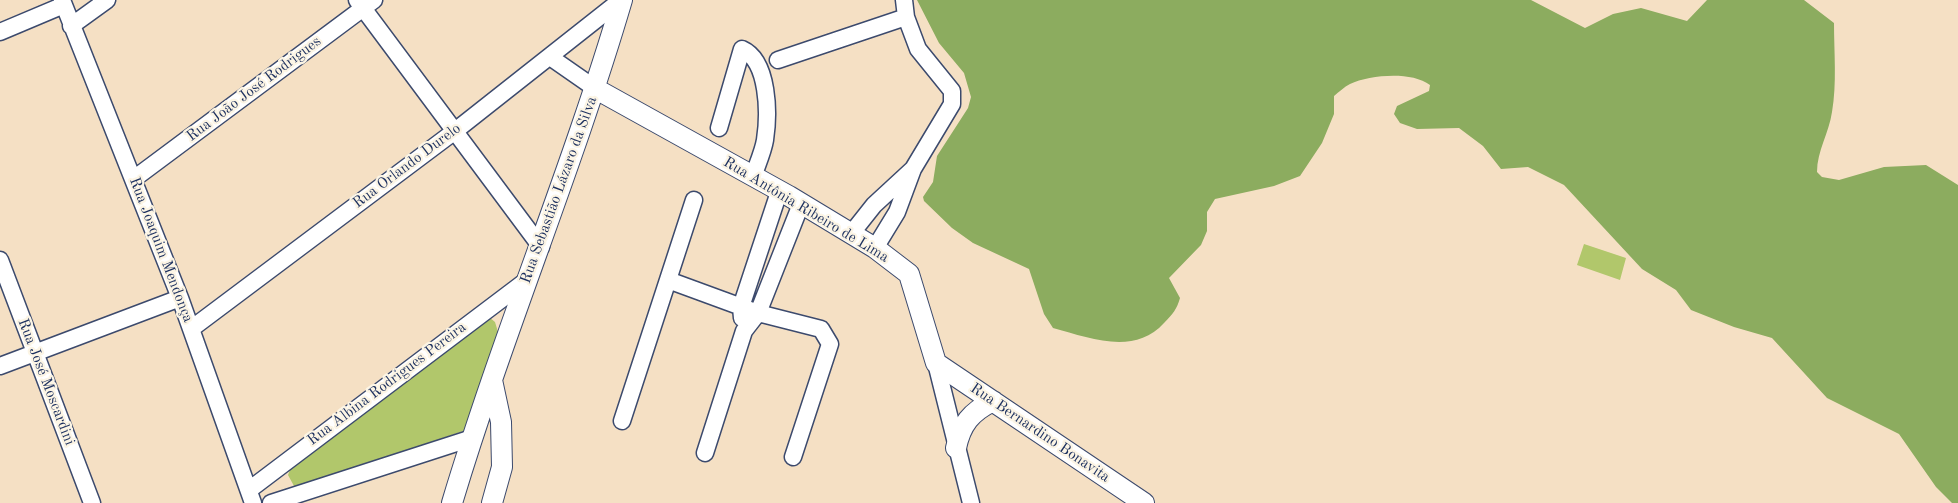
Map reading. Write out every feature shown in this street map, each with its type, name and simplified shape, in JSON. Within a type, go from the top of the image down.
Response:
[{"type":"street","points":[[71,26],[107,0]]},
{"type":"street","name":"Rua Orlando Durelo","points":[[191,330],[550,58],[622,0]]},
{"type":"street","name":"Rua Sebastião Lázaro da Silva","points":[[452,503],[526,280],[541,247],[596,89],[622,0]]},
{"type":"street","points":[[875,248],[897,212],[914,169],[952,104],[952,91],[918,49],[906,17],[904,0]]},
{"type":"street","points":[[0,32],[63,3]]},
{"type":"street","name":"Rua Joaquim Mendonça","points":[[63,3],[135,178],[251,496]]},
{"type":"street","points":[[364,3],[541,247]]},
{"type":"street","name":"Rua João José Rodrigues","points":[[135,178],[364,3]]},
{"type":"street","points":[[778,60],[906,17]]},
{"type":"street","points":[[719,128],[742,49],[749,52],[756,59],[766,88],[765,140],[754,177]]},
{"type":"street","name":"Rua Antônia Ribeiro de Lima","points":[[550,58],[596,89],[754,177],[875,248],[909,274],[936,363],[971,503]]},
{"type":"street","points":[[851,234],[874,205],[914,169]]},
{"type":"street","points":[[744,331],[741,307],[779,192]]},
{"type":"street","points":[[622,421],[694,200]]},
{"type":"street","points":[[706,453],[744,331],[758,313],[801,204]]},
{"type":"street","name":"Rua José Moscardini","points":[[0,260],[92,503]]},
{"type":"street","name":"Rua Albina Rodrigues Pereira","points":[[251,496],[526,280]]},
{"type":"street","points":[[668,280],[758,313],[821,329],[830,344],[793,457]]},
{"type":"street","points":[[0,366],[180,298]]},
{"type":"street","name":"Rua Bernardino Bonavita","points":[[936,363],[1127,497],[1144,503]]},
{"type":"street","points":[[492,379],[501,422],[502,467],[492,503]]},
{"type":"street","points":[[956,448],[960,432],[967,419],[979,408],[993,402]]},
{"type":"street","points":[[271,503],[472,438]]},
{"type":"green space","points":[[917,0],[1531,0],[1585,28],[1613,14],[1641,8],[1687,21],[1707,0],[1804,0],[1834,23],[1834,101],[1819,157],[1817,172],[1822,177],[1839,180],[1884,167],[1926,165],[1958,185],[1958,503],[1952,503],[1936,487],[1899,434],[1827,398],[1772,338],[1734,327],[1691,310],[1676,290],[1642,269],[1564,185],[1528,167],[1501,169],[1483,146],[1459,128],[1417,129],[1400,123],[1394,114],[1397,106],[1429,91],[1430,85],[1402,76],[1368,78],[1348,85],[1334,96],[1334,114],[1322,143],[1300,176],[1274,186],[1215,199],[1207,212],[1207,231],[1201,245],[1169,278],[1180,298],[1177,305],[1170,317],[1152,333],[1139,339],[1111,342],[1096,340],[1053,328],[1044,314],[1029,269],[973,243],[952,228],[924,201],[923,197],[933,182],[937,156],[968,108],[971,97],[964,73],[939,43]]},
{"type":"green space","points":[[1584,244],[1626,258],[1620,280],[1577,265]]},
{"type":"green space","points":[[489,317],[495,322],[498,332],[466,430],[299,488],[294,486],[288,475],[291,467]]}]
